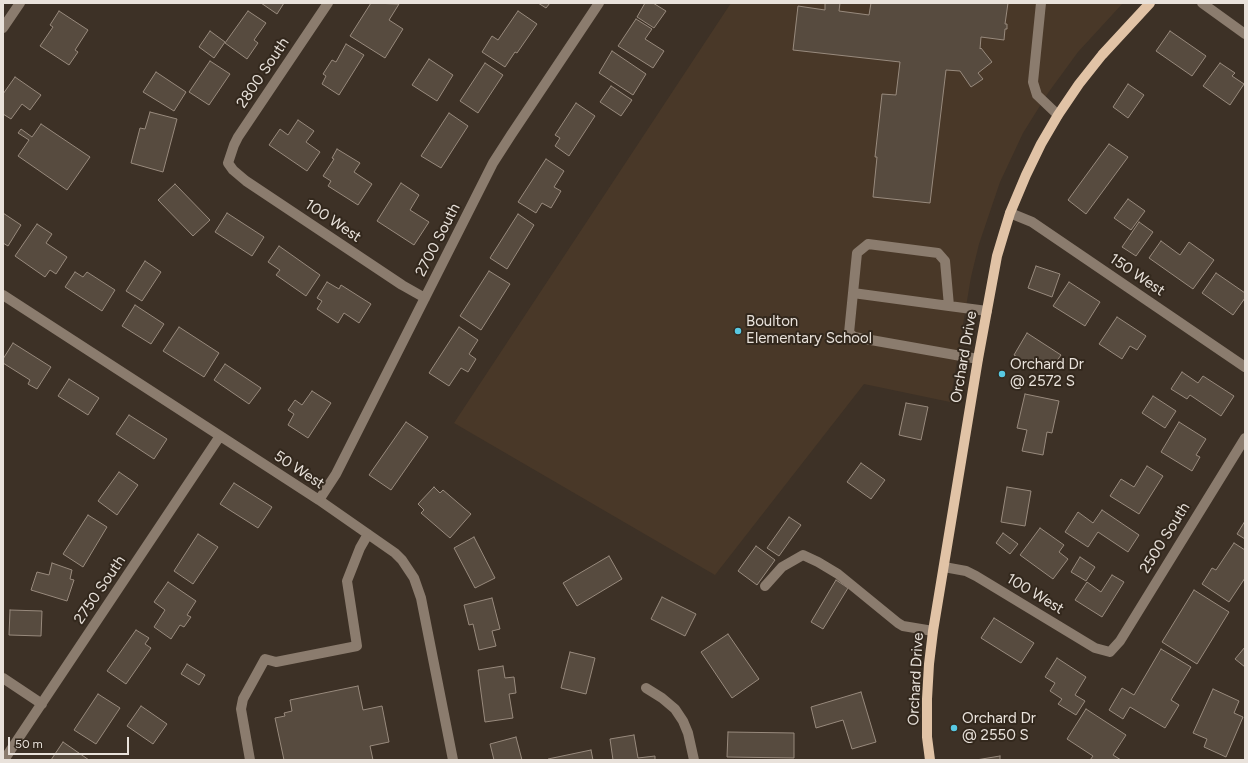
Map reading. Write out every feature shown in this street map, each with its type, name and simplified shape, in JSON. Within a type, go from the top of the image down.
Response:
[{"type":"main road","name":"Orchard Drive","points":[[930,760],[927,737],[927,699],[933,631],[978,359],[997,256],[1010,213],[1026,174],[1058,115],[1079,84],[1102,55],[1150,3]]},
{"type":"street","points":[[3,28],[20,3]]},
{"type":"street","name":"2800 South","points":[[228,163],[238,137],[328,3]]},
{"type":"street","name":"2700 South","points":[[318,500],[336,474],[502,149],[599,3]]},
{"type":"street","points":[[1041,3],[1033,82],[1037,95],[1058,115]]},
{"type":"street","points":[[1202,3],[1245,34]]},
{"type":"street","name":"100 West","points":[[228,163],[233,170],[246,181],[402,285],[425,298]]},
{"type":"street","name":"150 West","points":[[1010,213],[1032,222],[1245,367]]},
{"type":"street","points":[[949,306],[945,260],[938,253],[868,244],[857,253],[849,333],[854,338],[978,359]]},
{"type":"street","points":[[853,293],[987,311]]},
{"type":"street","name":"50 West","points":[[3,295],[318,500],[395,553],[402,560],[411,573],[418,588],[453,760]]},
{"type":"street","name":"2750 South","points":[[4,760],[220,436]]},
{"type":"street","name":"2500 South","points":[[1110,652],[1120,641],[1245,438]]},
{"type":"street","points":[[250,760],[241,709],[243,699],[265,659],[276,662],[357,646],[347,581],[360,548],[368,534]]},
{"type":"street","points":[[765,586],[782,567],[803,555],[838,574],[898,624],[933,631]]},
{"type":"street","name":"100 West","points":[[944,566],[966,571],[976,576],[1095,648],[1110,652]]},
{"type":"street","points":[[3,678],[42,704]]},
{"type":"street","points":[[646,688],[662,698],[675,709],[688,733],[694,760]]},
{"type":"shaded area","name":"Boulton Elementary School","points":[[731,3],[1123,3],[1078,52],[1048,93],[1023,133],[1000,182],[979,244],[971,277],[950,402],[864,384],[715,575],[454,423]]},
{"type":"building","points":[[261,3],[284,3],[277,14]]},
{"type":"building","points":[[371,3],[399,4],[389,20],[403,29],[385,58],[350,36]]},
{"type":"building","points":[[538,3],[550,3],[546,8]]},
{"type":"building","points":[[645,3],[653,3],[666,11],[654,28],[637,17]]},
{"type":"building","points":[[825,3],[840,3],[839,11],[869,15],[871,3],[1008,3],[1005,24],[1007,24],[1007,29],[1005,29],[1004,40],[981,37],[980,49],[981,48],[992,62],[978,73],[983,79],[971,87],[960,71],[946,70],[930,203],[873,197],[877,157],[875,157],[882,94],[896,95],[900,62],[793,50],[798,6],[825,10]]},
{"type":"building","points":[[59,11],[88,30],[75,50],[78,52],[69,65],[40,46],[53,27],[50,25]]},
{"type":"building","points":[[248,11],[266,23],[254,40],[258,43],[247,59],[225,43]]},
{"type":"building","points":[[518,11],[537,24],[517,53],[515,52],[505,67],[482,52],[492,36],[498,40]]},
{"type":"building","points":[[636,19],[652,29],[645,39],[664,51],[653,68],[618,46]]},
{"type":"building","points":[[210,31],[225,42],[214,58],[199,47]]},
{"type":"building","points":[[1170,31],[1206,56],[1192,76],[1156,51]]},
{"type":"building","points":[[346,44],[364,55],[339,95],[322,84],[326,76],[323,74],[332,60],[336,62]]},
{"type":"building","points":[[612,51],[646,74],[633,95],[599,73]]},
{"type":"building","points":[[429,59],[453,75],[437,101],[412,85]]},
{"type":"building","points":[[210,61],[230,74],[209,105],[189,92]]},
{"type":"building","points":[[485,63],[503,75],[478,113],[460,101]]},
{"type":"building","points":[[1220,63],[1235,73],[1232,76],[1244,84],[1230,105],[1203,86]]},
{"type":"building","points":[[156,72],[186,92],[174,111],[143,92]]},
{"type":"building","points":[[15,77],[41,95],[30,110],[22,104],[11,119],[3,114],[3,94]]},
{"type":"building","points":[[1128,84],[1144,95],[1128,118],[1113,107]]},
{"type":"building","points":[[611,86],[632,100],[621,116],[600,102]]},
{"type":"building","points":[[576,103],[595,116],[569,156],[555,146],[560,138],[555,135]]},
{"type":"building","points":[[150,112],[177,119],[163,172],[131,163],[140,128],[145,129]]},
{"type":"building","points":[[449,113],[468,126],[441,168],[421,156]]},
{"type":"building","points":[[298,120],[314,131],[306,142],[320,152],[307,171],[269,145],[280,129],[288,135]]},
{"type":"building","points":[[41,124],[90,157],[67,190],[18,156],[29,140],[18,133],[21,129],[32,137]]},
{"type":"building","points":[[1109,144],[1128,157],[1086,214],[1068,200]]},
{"type":"building","points":[[337,149],[360,163],[354,172],[372,184],[358,205],[328,186],[331,181],[323,176],[334,159],[332,158]]},
{"type":"building","points":[[546,159],[564,171],[554,187],[561,191],[551,208],[542,203],[536,213],[518,202]]},
{"type":"building","points":[[401,183],[419,195],[410,210],[429,222],[414,245],[377,221]]},
{"type":"building","points":[[175,184],[210,220],[193,236],[158,200]]},
{"type":"building","points":[[1128,199],[1145,211],[1131,230],[1114,218]]},
{"type":"building","points":[[3,213],[21,225],[8,246],[3,243]]},
{"type":"building","points":[[227,213],[264,237],[252,256],[215,232]]},
{"type":"building","points":[[518,214],[534,225],[507,269],[490,258]]},
{"type":"building","points":[[1139,222],[1153,232],[1136,256],[1122,247]]},
{"type":"building","points":[[37,224],[52,234],[46,243],[67,257],[56,274],[50,270],[45,277],[15,256]]},
{"type":"building","points":[[1161,241],[1180,255],[1189,242],[1214,260],[1193,289],[1149,258]]},
{"type":"building","points":[[279,246],[320,275],[306,296],[276,275],[280,270],[268,262]]},
{"type":"building","points":[[145,261],[161,272],[142,301],[126,291]]},
{"type":"building","points":[[1036,266],[1060,274],[1052,297],[1028,288]]},
{"type":"building","points":[[489,271],[510,284],[481,330],[460,316]]},
{"type":"building","points":[[75,272],[83,277],[87,272],[115,290],[102,311],[65,287]]},
{"type":"building","points":[[1216,273],[1245,293],[1245,298],[1233,315],[1202,293]]},
{"type":"building","points":[[327,282],[339,289],[341,285],[371,304],[359,323],[344,313],[338,323],[317,309],[322,301],[317,298]]},
{"type":"building","points":[[1069,282],[1100,302],[1085,326],[1053,306]]},
{"type":"building","points":[[135,305],[164,324],[151,344],[122,326]]},
{"type":"building","points":[[1117,317],[1146,336],[1137,350],[1130,346],[1122,359],[1099,344]]},
{"type":"building","points":[[179,327],[219,353],[204,377],[163,351]]},
{"type":"building","points":[[459,327],[478,340],[469,354],[476,359],[468,372],[461,368],[449,386],[429,373]]},
{"type":"building","points":[[1027,333],[1061,355],[1052,368],[1035,357],[1030,365],[1014,355]]},
{"type":"building","points":[[13,343],[51,367],[37,389],[28,384],[30,380],[3,363],[3,359]]},
{"type":"building","points":[[225,364],[261,388],[249,404],[214,380]]},
{"type":"building","points":[[1182,372],[1198,383],[1203,376],[1234,396],[1221,416],[1190,395],[1187,399],[1171,389]]},
{"type":"building","points":[[69,379],[99,398],[88,415],[58,396]]},
{"type":"building","points":[[312,391],[331,403],[308,438],[288,425],[294,414],[288,410],[295,400],[302,405]]},
{"type":"building","points":[[1025,394],[1059,401],[1052,433],[1047,432],[1043,455],[1022,451],[1027,430],[1017,428]]},
{"type":"building","points":[[1153,396],[1176,411],[1165,428],[1142,413]]},
{"type":"building","points":[[906,403],[928,407],[921,440],[899,435]]},
{"type":"building","points":[[129,415],[167,439],[154,459],[116,434]]},
{"type":"building","points":[[406,422],[428,437],[391,490],[369,475]]},
{"type":"building","points":[[1179,422],[1206,439],[1196,455],[1200,457],[1192,471],[1161,452]]},
{"type":"building","points":[[861,463],[885,480],[871,499],[847,482]]},
{"type":"building","points":[[1147,466],[1163,476],[1139,514],[1110,496],[1121,479],[1134,487]]},
{"type":"building","points":[[119,472],[138,485],[117,515],[98,501]]},
{"type":"building","points":[[234,483],[272,507],[258,528],[220,504]]},
{"type":"building","points":[[434,487],[440,493],[443,490],[471,514],[450,538],[421,513],[424,510],[418,504]]},
{"type":"building","points":[[1007,487],[1031,491],[1025,526],[1001,522]]},
{"type":"building","points":[[1102,510],[1139,535],[1128,552],[1098,532],[1088,547],[1065,532],[1078,512],[1093,523]]},
{"type":"building","points":[[88,515],[107,527],[83,567],[63,554]]},
{"type":"building","points":[[789,517],[801,525],[779,556],[767,548]]},
{"type":"building","points":[[1245,521],[1245,539],[1237,534]]},
{"type":"building","points":[[1040,528],[1064,545],[1059,552],[1068,559],[1053,579],[1020,555]]},
{"type":"building","points":[[1003,533],[1018,544],[1010,554],[996,543]]},
{"type":"building","points":[[198,534],[218,547],[193,584],[174,571]]},
{"type":"building","points":[[474,537],[495,578],[475,588],[454,548]]},
{"type":"building","points":[[1234,543],[1245,550],[1245,578],[1229,602],[1202,584],[1212,568],[1216,570]]},
{"type":"building","points":[[756,546],[775,560],[757,585],[738,571]]},
{"type":"building","points":[[609,556],[622,579],[577,606],[563,583]]},
{"type":"building","points":[[1080,557],[1095,567],[1086,581],[1071,572]]},
{"type":"building","points":[[52,563],[72,570],[70,579],[74,580],[67,601],[31,590],[37,572],[49,575]]},
{"type":"building","points":[[1112,575],[1124,582],[1102,617],[1075,600],[1087,582],[1101,592]]},
{"type":"building","points":[[836,580],[848,588],[823,629],[811,622]]},
{"type":"building","points":[[168,582],[196,601],[187,615],[191,617],[184,627],[180,625],[171,639],[154,627],[165,610],[154,602]]},
{"type":"building","points":[[1194,590],[1229,612],[1197,664],[1162,642]]},
{"type":"building","points":[[662,597],[696,614],[685,636],[651,619]]},
{"type":"building","points":[[492,598],[500,629],[492,631],[496,646],[479,650],[473,624],[469,625],[464,605]]},
{"type":"building","points":[[10,610],[42,611],[41,636],[9,635]]},
{"type":"building","points":[[994,618],[1034,643],[1021,663],[981,638]]},
{"type":"building","points":[[136,630],[149,638],[145,644],[151,648],[126,684],[107,671]]},
{"type":"building","points":[[728,634],[759,679],[732,698],[701,652]]},
{"type":"building","points":[[1245,647],[1245,667],[1235,659]]},
{"type":"building","points":[[1161,649],[1191,667],[1171,700],[1179,705],[1165,728],[1130,707],[1123,719],[1109,710],[1122,688],[1134,695]]},
{"type":"building","points":[[570,652],[595,658],[586,694],[561,688]]},
{"type":"building","points":[[1057,658],[1086,677],[1075,695],[1085,701],[1076,715],[1058,704],[1062,699],[1050,691],[1055,683],[1045,677]]},
{"type":"building","points":[[187,664],[205,675],[199,685],[181,674]]},
{"type":"building","points":[[503,666],[505,678],[514,677],[516,693],[509,694],[513,718],[485,722],[478,670]]},
{"type":"building","points":[[358,686],[363,710],[382,706],[389,742],[370,746],[373,760],[284,760],[275,718],[285,716],[284,713],[292,711],[290,700]]},
{"type":"building","points":[[1213,689],[1239,701],[1234,713],[1243,717],[1226,757],[1204,747],[1207,739],[1193,733]]},
{"type":"building","points":[[861,692],[876,742],[852,749],[843,720],[816,728],[811,707]]},
{"type":"building","points":[[98,694],[120,708],[96,744],[74,730]]},
{"type":"building","points":[[141,706],[167,724],[153,744],[127,726]]},
{"type":"building","points":[[1086,709],[1126,735],[1113,755],[1121,760],[1090,760],[1093,756],[1067,739]]},
{"type":"building","points":[[728,732],[794,733],[794,758],[727,757]]},
{"type":"building","points":[[634,735],[638,758],[655,756],[655,760],[613,760],[610,739]]},
{"type":"building","points":[[516,737],[522,760],[494,760],[490,744]]},
{"type":"building","points":[[63,742],[89,760],[51,760]]},
{"type":"building","points":[[591,750],[593,760],[548,760],[548,759]]},
{"type":"building","points":[[1000,756],[1000,760],[976,760]]},
{"type":"place","name":"Boulton Elementary School","points":[[738,331]]},
{"type":"place","name":"Orchard Dr @ 2572 S","points":[[1002,374]]},
{"type":"place","name":"Orchard Dr @ 2550 S","points":[[954,728]]}]
